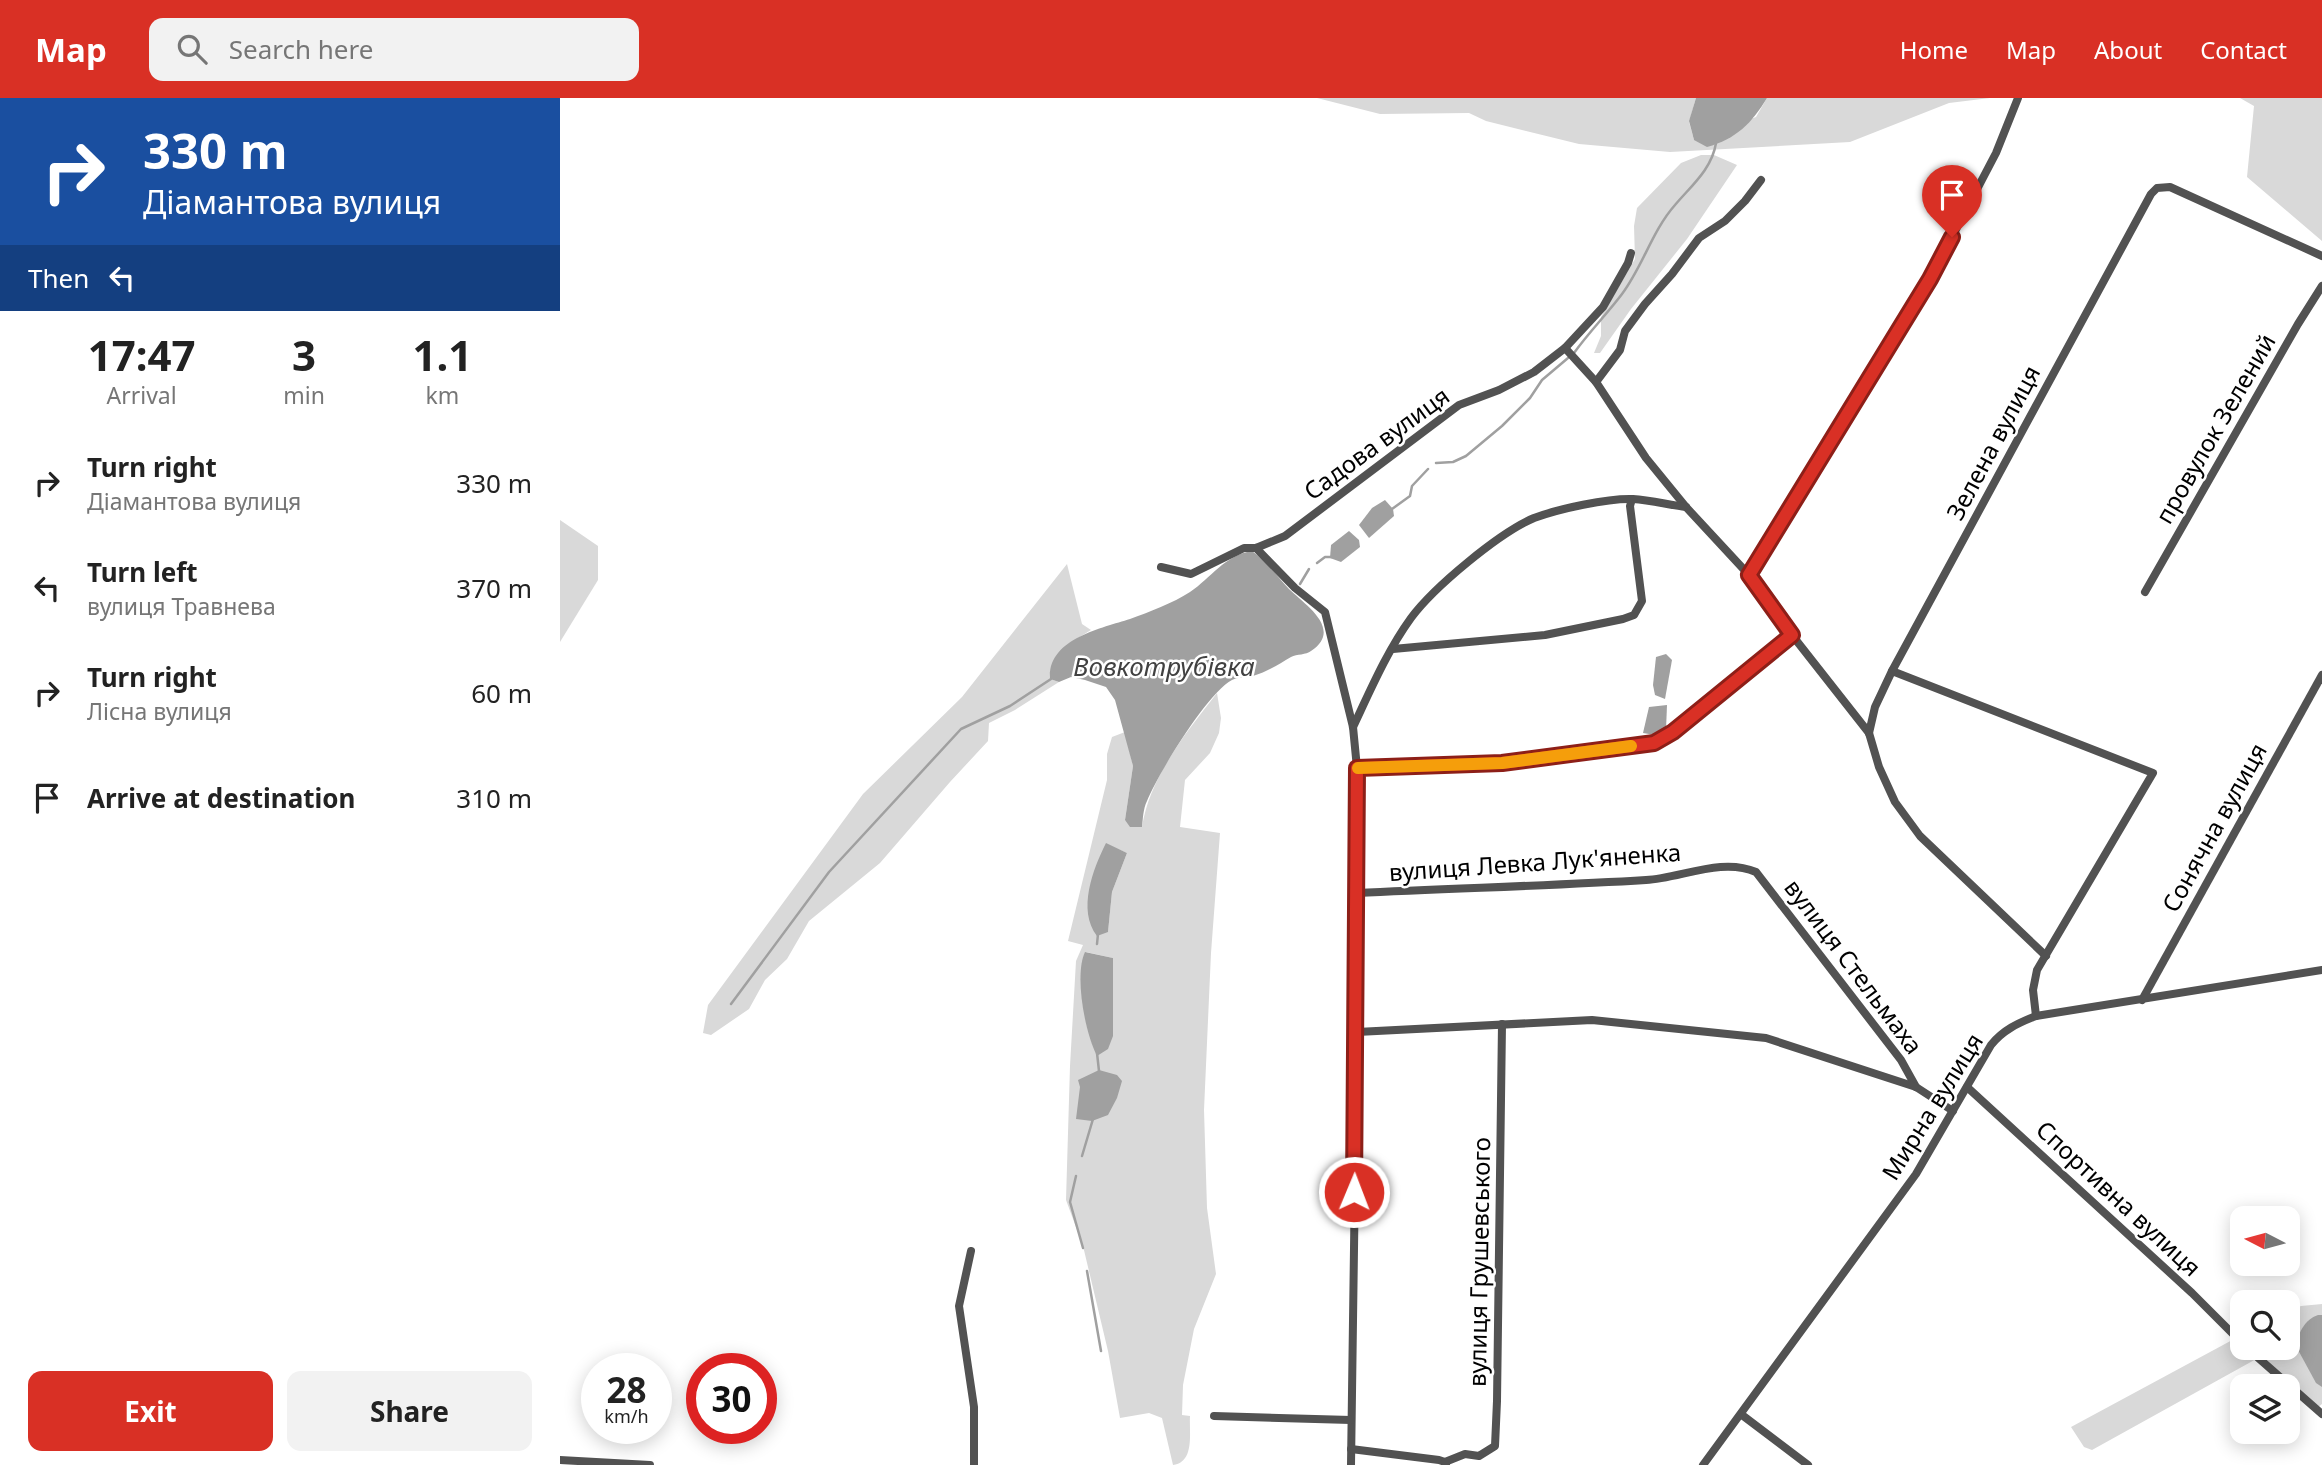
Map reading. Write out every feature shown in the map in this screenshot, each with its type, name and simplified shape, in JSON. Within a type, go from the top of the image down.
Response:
[{"type":"street","points":[[1749,575],[1930,279],[1996,153],[2018,98]]},
{"type":"street","points":[[1596,382],[1620,350],[1625,331],[1645,304],[1699,238],[1725,221],[1761,180]]},
{"type":"street","name":"Зелена вулиця","points":[[1869,733],[1875,707],[1892,671],[2146,201],[2157,188],[2170,187],[2322,256]]},
{"type":"street","name":"Садова вулиця","points":[[1161,567],[1191,574],[1244,548],[1256,548],[1285,536],[1459,405],[1499,390],[1534,372],[1565,348],[1603,307],[1631,253]]},
{"type":"street","name":"провулок Зелений","points":[[2145,592],[2322,286]]},
{"type":"street","points":[[1565,348],[1596,382],[1646,458],[1686,507],[1749,575],[1869,733],[1879,767],[1895,802],[1920,836],[2046,956]]},
{"type":"street","points":[[1353,727],[1411,618],[1452,576],[1500,537],[1534,518],[1576,507],[1632,499],[1686,507]]},
{"type":"street","points":[[1393,649],[1545,635],[1634,615],[1642,601],[1630,506],[1632,499]]},
{"type":"street","points":[[1256,548],[1295,588],[1325,612],[1353,727],[1357,768],[1357,1032],[1350,1465]]},
{"type":"street","points":[[1357,768],[1502,763],[1654,743],[1673,732],[1792,635]]},
{"type":"street","points":[[1892,671],[2153,773],[2034,980],[2036,1016]]},
{"type":"street","name":"Сонячна вулиця","points":[[2142,1000],[2322,675]]},
{"type":"street","name":"вулиця Левка Лук'яненка","points":[[1357,893],[1650,880],[1744,866],[1756,872]]},
{"type":"street","name":"вулиця Стельмаха","points":[[1756,872],[1901,1059],[1916,1087]]},
{"type":"street","name":"Мирна вулиця","points":[[1703,1465],[1916,1174],[1996,1038],[2017,1023],[2036,1016],[2322,970]]},
{"type":"street","points":[[1357,1032],[1592,1020],[1766,1038],[1916,1087],[1953,1111]]},
{"type":"street","name":"вулиця Грушевського","points":[[1351,1449],[1445,1463],[1465,1454],[1479,1456],[1495,1446],[1502,1024]]},
{"type":"street","name":"Спортивна вулиця","points":[[1967,1087],[2230,1331]]},
{"type":"street","points":[[971,1251],[958,1306],[974,1407],[974,1465]]},
{"type":"street","points":[[2261,1360],[2322,1414]]},
{"type":"street","points":[[1742,1415],[1808,1465]]},
{"type":"street","points":[[1214,1416],[1351,1420]]},
{"type":"street","points":[[560,1460],[650,1465]]},
{"type":"shaded area","points":[[1317,98],[1696,98],[1689,122],[1694,140],[1756,117],[1767,98],[1990,98],[1949,103],[1850,142],[1670,152],[1579,144],[1486,121],[1469,113],[1380,114]]},
{"type":"shaded area","points":[[2240,98],[2322,98],[2322,241],[2247,177],[2254,106]]},
{"type":"shaded area","points":[[1701,155],[1714,155],[1737,165],[1687,239],[1600,353],[1594,353],[1601,336],[1601,317],[1635,259],[1634,226],[1637,208],[1681,163]]},
{"type":"shaded area","points":[[560,520],[598,546],[598,580],[560,642]]},
{"type":"shaded area","points":[[1067,564],[1082,624],[1091,630],[1057,656],[1050,671],[1050,679],[1059,682],[989,723],[988,741],[880,863],[809,921],[787,959],[765,980],[749,1009],[711,1035],[703,1033],[708,1005],[863,794],[962,697]]},
{"type":"shaded area","points":[[1217,693],[1221,718],[1219,733],[1210,753],[1185,780],[1180,827],[1220,833],[1204,1110],[1207,1208],[1216,1274],[1194,1329],[1183,1385],[1182,1415],[1190,1416],[1188,1453],[1180,1463],[1173,1465],[1162,1418],[1149,1413],[1120,1418],[1108,1351],[1083,1246],[1066,1200],[1076,961],[1083,945],[1068,941],[1107,780],[1107,754],[1112,737],[1125,732],[1133,766],[1125,820],[1142,827],[1146,808],[1161,773]],"holes":[[[1106,844],[1127,853],[1112,892],[1108,932]],[[1086,952],[1113,958],[1112,1014]]]},
{"type":"shaded area","points":[[2322,1304],[2322,1404],[2316,1409],[2300,1395],[2300,1374],[2276,1374],[2260,1360],[2300,1360],[2301,1306]]},
{"type":"shaded area","points":[[2230,1341],[2230,1360],[2254,1360],[2092,1450],[2084,1447],[2071,1427]]},
{"type":"water","points":[[1696,98],[1767,98],[1735,135],[1707,147],[1694,140],[1689,121]]},
{"type":"water","points":[[1385,500],[1393,509],[1394,516],[1369,538],[1359,525],[1372,508]]},
{"type":"water","points":[[1349,531],[1359,540],[1360,547],[1341,562],[1330,558],[1331,545]]},
{"type":"water","name":"Вовкотрубівка","points":[[1252,551],[1318,617],[1324,634],[1320,643],[1309,652],[1291,657],[1253,676],[1234,679],[1222,688],[1184,735],[1161,773],[1146,804],[1142,827],[1130,827],[1125,820],[1133,766],[1115,700],[1106,687],[1085,680],[1071,677],[1059,682],[1050,679],[1051,665],[1057,654],[1078,637],[1176,600],[1198,586],[1226,562]]},
{"type":"water","points":[[1666,654],[1672,660],[1665,699],[1655,695],[1653,685],[1656,657]]},
{"type":"water","points":[[1667,705],[1666,730],[1661,736],[1643,733],[1649,707]]},
{"type":"water","points":[[1106,843],[1127,853],[1112,892],[1108,932],[1097,936],[1088,914],[1089,890]]},
{"type":"water","points":[[1085,952],[1113,958],[1113,1036],[1108,1049],[1097,1056],[1082,1004],[1081,975]]},
{"type":"water","points":[[1099,1070],[1117,1075],[1122,1081],[1117,1098],[1108,1115],[1092,1121],[1076,1119],[1080,1087],[1078,1080]]},
{"type":"water","points":[[2322,1315],[2322,1387],[2316,1383],[2300,1354],[2300,1333],[2309,1320]]},
{"type":"waterway","points":[[1574,353],[1629,283],[1667,215],[1710,161],[1716,143]]},
{"type":"waterway","points":[[1436,463],[1453,462],[1466,456],[1502,426],[1530,398],[1542,380],[1568,358]]},
{"type":"waterway","points":[[1392,509],[1410,496],[1412,486],[1428,469]]},
{"type":"waterway","points":[[1317,563],[1325,557],[1332,557]]},
{"type":"waterway","points":[[1300,584],[1309,569]]},
{"type":"waterway","points":[[731,1004],[829,872],[961,729],[1010,706],[1051,679]]},
{"type":"waterway","points":[[1097,944],[1098,934]]},
{"type":"waterway","points":[[1097,1053],[1099,1071]]},
{"type":"waterway","points":[[1082,1156],[1093,1119]]},
{"type":"waterway","points":[[1076,1176],[1070,1202],[1083,1248]]},
{"type":"waterway","points":[[1087,1271],[1101,1351]]},
{"type":"slow traffic","points":[[1358,768],[1502,763],[1631,746]]},
{"type":"route","points":[[1354,1192],[1357,768],[1502,763],[1654,743],[1673,732],[1792,635],[1749,575],[1930,279],[1952,237]]}]
